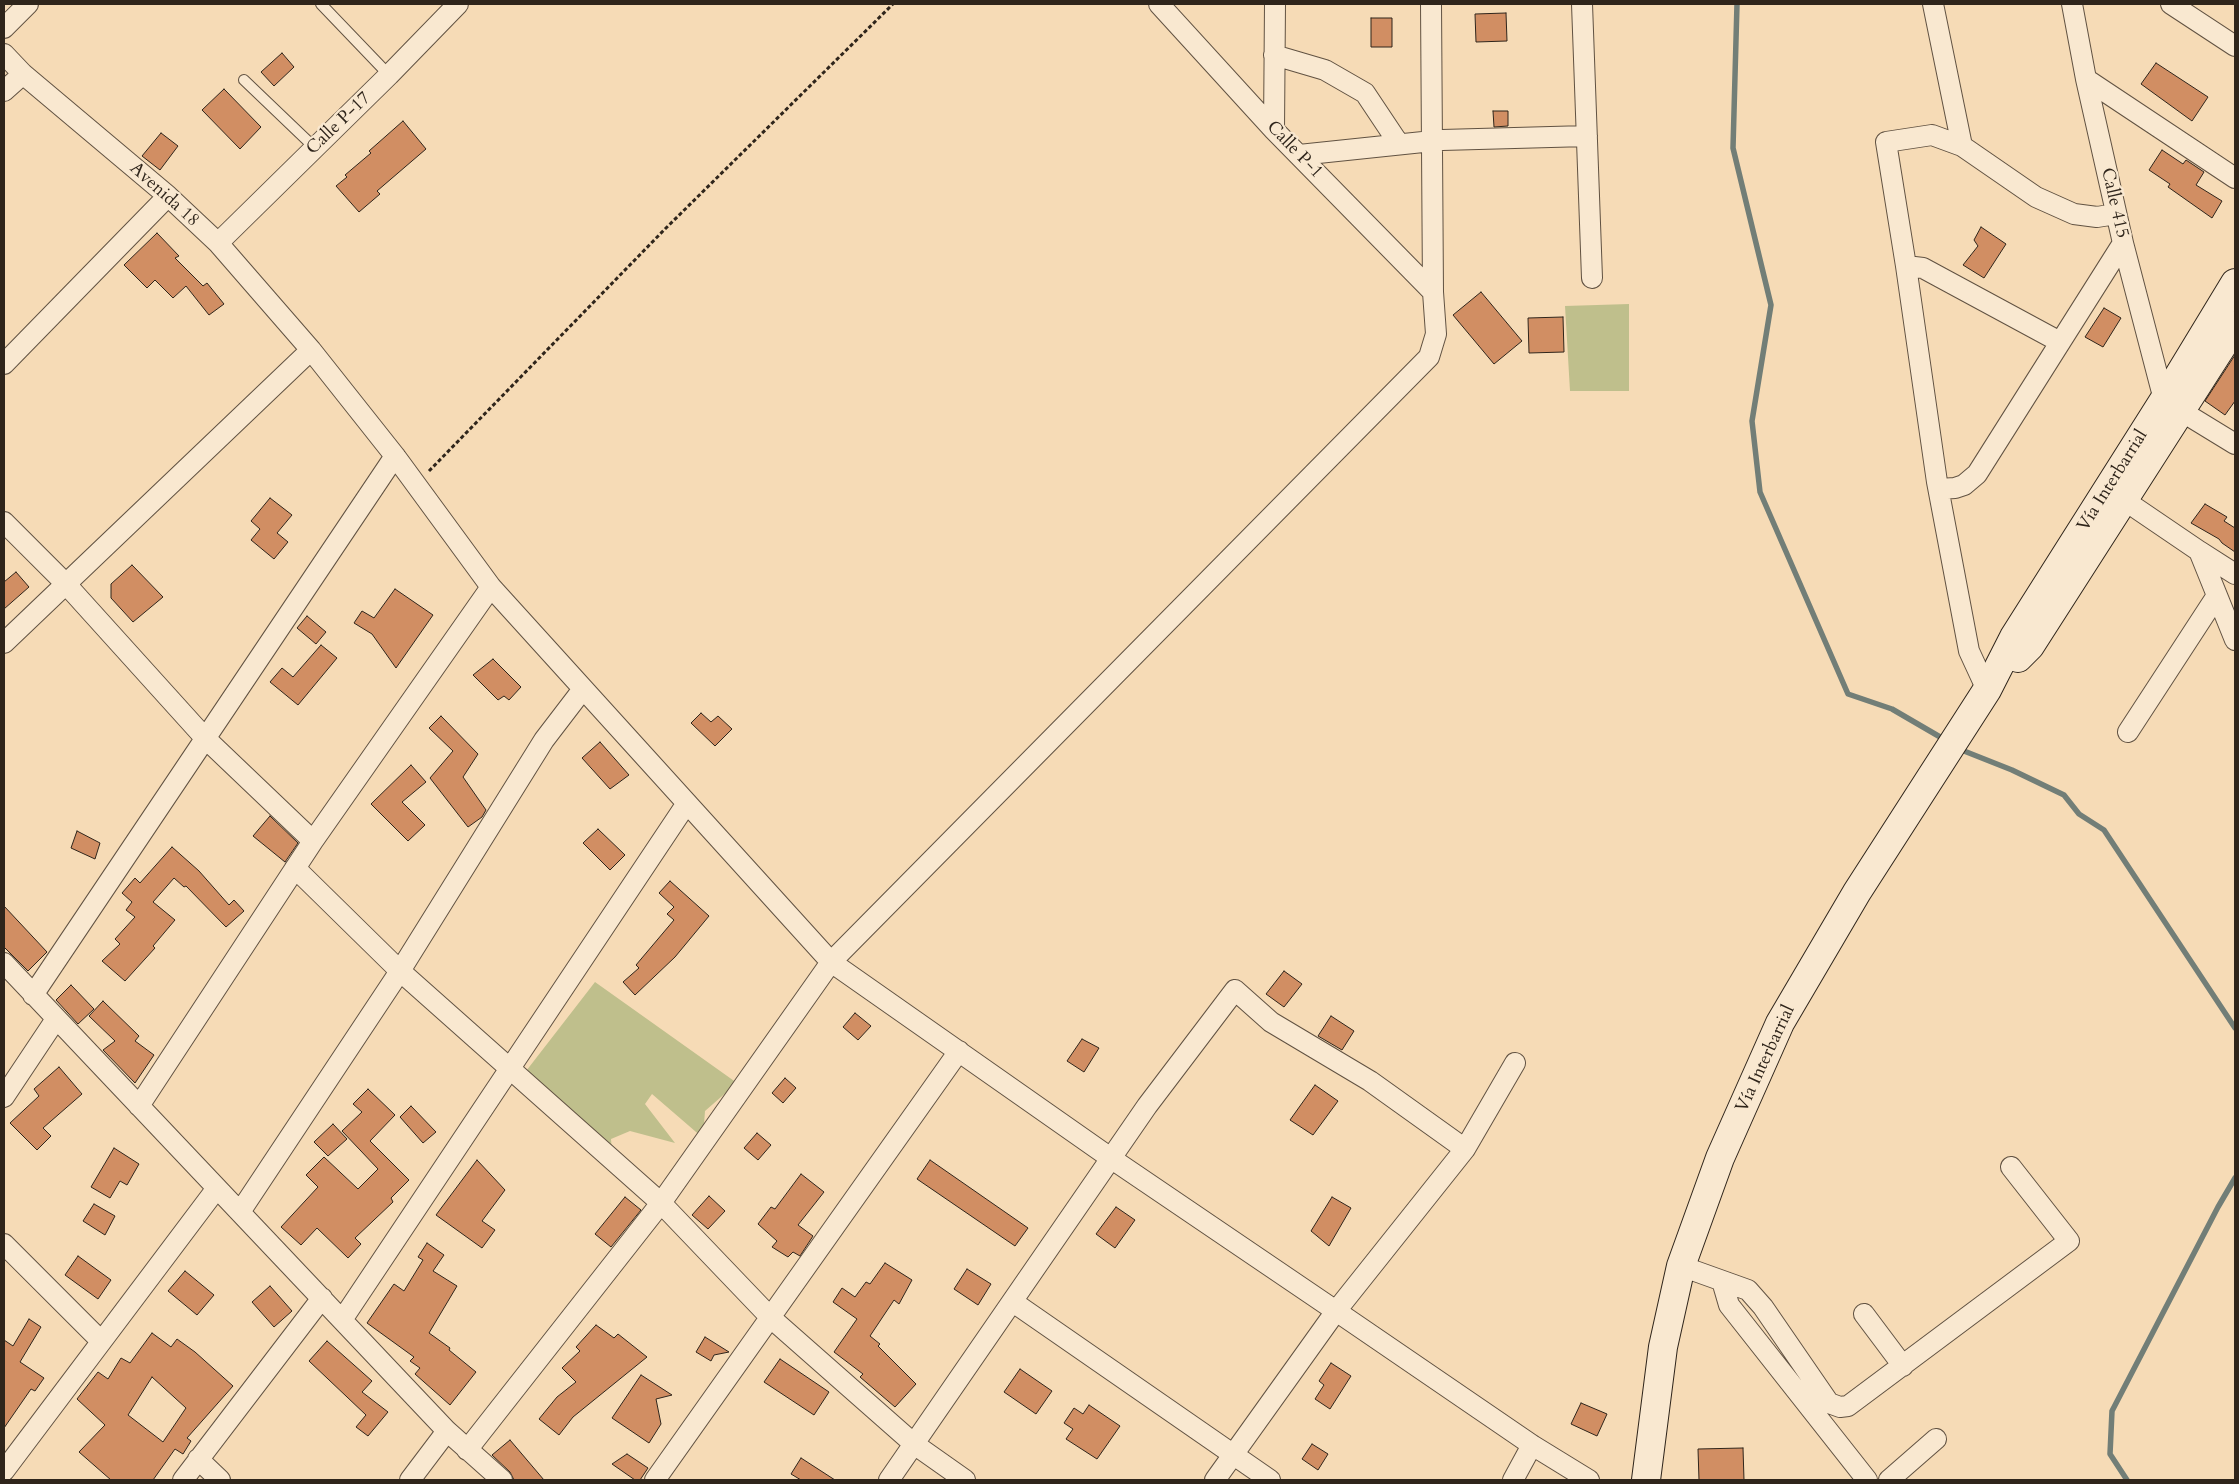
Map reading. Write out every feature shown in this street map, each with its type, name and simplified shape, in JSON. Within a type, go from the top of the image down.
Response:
[{"type":"main road","name":"Vía Interbarrial","points":[[1987,691],[2030,646],[2124,500],[2235,283]]},
{"type":"main road","name":"Vía Interbarrial","points":[[1646,1480],[1663,1347],[1681,1266],[1720,1158],[1780,1023],[1858,892],[1987,691],[2014,637],[2173,406],[2235,326]]},
{"type":"street","points":[[4,28],[28,4]]},
{"type":"street","name":"Calle P-17","points":[[218,243],[389,75],[458,4]]},
{"type":"street","name":"Calle P-1","points":[[1159,4],[1274,130],[1433,292]]},
{"type":"street","points":[[1274,130],[1275,4]]},
{"type":"street","points":[[467,1450],[661,1203],[831,962],[1429,357],[1436,334],[1433,292],[1431,4]]},
{"type":"street","points":[[1582,4],[1592,278]]},
{"type":"street","points":[[1933,4],[1962,146]]},
{"type":"street","name":"Calle 415","points":[[2072,4],[2086,79],[2123,242],[2173,406]]},
{"type":"street","points":[[2171,4],[2235,46]]},
{"type":"street","name":"Avenida 18","points":[[4,54],[23,74],[168,196],[218,243],[311,350],[417,484],[491,587],[831,962],[1112,1159],[1532,1445],[1589,1480]]},
{"type":"street","points":[[1274,55],[1325,70],[1365,94],[1399,144]]},
{"type":"street","points":[[4,91],[23,74]]},
{"type":"street","points":[[2086,79],[2235,178]]},
{"type":"street","points":[[1987,691],[1969,651],[1939,490],[1886,142],[1932,135],[1962,146],[2036,197],[2074,214],[2097,217],[2116,214]]},
{"type":"street","points":[[1299,155],[1432,141],[1587,136]]},
{"type":"street","points":[[4,364],[168,196]]},
{"type":"street","points":[[1939,490],[1964,485],[1977,474],[2123,242]]},
{"type":"street","points":[[1906,266],[1922,268],[2060,342]]},
{"type":"street","points":[[4,643],[311,350]]},
{"type":"street","points":[[2173,406],[2235,444]]},
{"type":"street","points":[[33,994],[395,456]]},
{"type":"street","points":[[2124,500],[2235,574]]},
{"type":"street","points":[[4,522],[65,583],[206,738],[313,841]]},
{"type":"street","points":[[2199,551],[2235,640]]},
{"type":"street","points":[[139,1106],[313,841],[491,587]]},
{"type":"street","points":[[2128,732],[2216,597]]},
{"type":"street","points":[[240,1212],[400,971],[544,740],[583,689]]},
{"type":"street","points":[[342,1320],[686,803]]},
{"type":"street","points":[[295,868],[400,971],[661,1203],[771,1318],[914,1444],[965,1480]]},
{"type":"street","points":[[4,963],[448,1431],[502,1480]]},
{"type":"street","points":[[889,1480],[1147,1106],[1235,990],[1271,1022],[1370,1081],[1465,1149]]},
{"type":"street","points":[[4,1097],[56,1019]]},
{"type":"street","points":[[655,1480],[959,1051]]},
{"type":"street","points":[[1215,1480],[1336,1312],[1465,1149],[1515,1063]]},
{"type":"street","points":[[1681,1266],[1748,1290],[1829,1403],[1840,1407],[1848,1406],[2068,1241],[2011,1167]]},
{"type":"street","points":[[4,1471],[217,1188]]},
{"type":"street","points":[[4,1244],[101,1341]]},
{"type":"street","points":[[1722,1281],[1729,1305],[1867,1480]]},
{"type":"street","points":[[183,1480],[322,1298]]},
{"type":"street","points":[[1013,1302],[1270,1480]]},
{"type":"street","points":[[1864,1314],[1903,1366]]},
{"type":"street","points":[[410,1480],[448,1431]]},
{"type":"street","points":[[1889,1480],[1936,1439]]},
{"type":"street","points":[[1513,1480],[1532,1445]]},
{"type":"street","points":[[198,1459],[220,1480]]},
{"type":"lane","points":[[320,4],[389,75]]},
{"type":"lane","points":[[244,80],[314,147]]},
{"type":"path","points":[[417,484],[665,230],[893,4]]},
{"type":"green space","points":[[1629,304],[1629,391],[1570,391],[1565,306]]},
{"type":"green space","points":[[595,982],[737,1083],[705,1111],[703,1138],[652,1094],[645,1104],[675,1143],[630,1131],[611,1139],[612,1152],[523,1075]]},
{"type":"building","points":[[1506,13],[1507,41],[1476,42],[1475,14]]},
{"type":"building","points":[[1371,18],[1392,18],[1392,47],[1371,47]]},
{"type":"building","points":[[282,53],[294,67],[274,86],[261,72]]},
{"type":"building","points":[[2156,63],[2208,97],[2192,121],[2141,84]]},
{"type":"building","points":[[224,89],[261,127],[240,149],[202,110]]},
{"type":"building","points":[[1493,111],[1508,111],[1508,126],[1494,127]]},
{"type":"building","points":[[403,121],[426,149],[377,191],[380,194],[359,212],[336,186],[347,177],[345,175],[371,153],[369,151]]},
{"type":"building","points":[[161,133],[178,146],[160,170],[142,156]]},
{"type":"building","points":[[2162,150],[2183,164],[2186,160],[2204,172],[2196,185],[2222,201],[2212,218],[2168,187],[2170,184],[2149,170]]},
{"type":"building","points":[[1981,227],[2006,244],[1984,278],[1963,265],[1978,246],[1974,240]]},
{"type":"building","points":[[157,233],[179,256],[175,258],[203,286],[207,283],[224,304],[209,315],[186,286],[173,298],[155,280],[147,288],[124,265]]},
{"type":"building","points":[[1481,292],[1522,341],[1494,364],[1453,315]]},
{"type":"building","points":[[2104,308],[2121,318],[2103,347],[2085,337]]},
{"type":"building","points":[[1563,317],[1564,352],[1529,353],[1528,318]]},
{"type":"building","points":[[2235,355],[2235,401],[2225,415],[2205,401]]},
{"type":"building","points":[[270,498],[292,515],[277,533],[288,542],[274,559],[251,540],[260,529],[251,521]]},
{"type":"building","points":[[2205,504],[2227,517],[2224,521],[2235,528],[2235,552],[2219,539],[2191,523]]},
{"type":"building","points":[[132,565],[163,597],[133,622],[111,598],[111,584]]},
{"type":"building","points":[[16,572],[29,587],[4,609],[4,582]]},
{"type":"building","points":[[395,589],[433,615],[396,668],[372,634],[354,623],[362,611],[374,618]]},
{"type":"building","points":[[307,616],[326,632],[316,644],[297,628]]},
{"type":"building","points":[[321,645],[337,658],[298,705],[270,682],[282,668],[293,677]]},
{"type":"building","points":[[493,659],[521,687],[509,700],[504,696],[498,700],[473,675]]},
{"type":"building","points":[[701,713],[711,722],[718,716],[732,729],[715,746],[691,723]]},
{"type":"building","points":[[441,716],[478,754],[463,777],[486,810],[482,817],[468,827],[430,778],[453,751],[429,728]]},
{"type":"building","points":[[600,742],[629,775],[610,789],[582,758]]},
{"type":"building","points":[[411,765],[426,782],[402,802],[425,825],[408,841],[371,804]]},
{"type":"building","points":[[270,816],[298,843],[285,862],[253,836]]},
{"type":"building","points":[[598,829],[625,855],[610,870],[583,843]]},
{"type":"building","points":[[77,831],[100,843],[95,859],[71,848]]},
{"type":"building","points":[[172,847],[199,871],[229,905],[234,900],[244,911],[226,927],[186,886],[184,887],[174,878],[153,902],[175,920],[153,946],[155,948],[125,981],[102,961],[120,944],[115,939],[135,917],[126,910],[132,902],[122,893],[135,878],[140,883]]},
{"type":"building","points":[[670,881],[709,916],[675,957],[635,995],[623,982],[639,968],[636,965],[674,920],[667,914],[674,907],[659,893]]},
{"type":"building","points":[[4,906],[47,952],[28,971],[4,947]]},
{"type":"building","points":[[1284,971],[1302,984],[1284,1007],[1266,994]]},
{"type":"building","points":[[71,985],[94,1009],[78,1024],[56,1000]]},
{"type":"building","points":[[103,1001],[139,1036],[135,1041],[154,1055],[135,1083],[103,1050],[115,1041],[89,1016]]},
{"type":"building","points":[[855,1013],[871,1026],[858,1040],[843,1027]]},
{"type":"building","points":[[1331,1016],[1354,1031],[1342,1050],[1318,1036]]},
{"type":"building","points":[[1082,1039],[1099,1048],[1084,1072],[1067,1061]]},
{"type":"building","points":[[59,1067],[82,1094],[43,1128],[51,1136],[37,1150],[10,1123],[39,1096],[34,1089]]},
{"type":"building","points":[[785,1078],[796,1088],[783,1103],[772,1093]]},
{"type":"building","points":[[1315,1085],[1338,1101],[1313,1135],[1290,1120]]},
{"type":"building","points":[[368,1089],[395,1115],[370,1141],[409,1180],[391,1198],[393,1202],[355,1238],[361,1244],[348,1258],[317,1228],[301,1245],[281,1227],[318,1187],[306,1175],[324,1157],[358,1189],[378,1169],[342,1131],[362,1112],[353,1104]]},
{"type":"building","points":[[411,1106],[436,1132],[423,1143],[400,1117]]},
{"type":"building","points":[[333,1124],[347,1139],[328,1156],[314,1142]]},
{"type":"building","points":[[757,1133],[771,1145],[758,1160],[744,1148]]},
{"type":"building","points":[[114,1148],[139,1164],[127,1185],[120,1181],[110,1198],[91,1187]]},
{"type":"building","points":[[477,1160],[505,1190],[482,1221],[495,1230],[482,1248],[436,1215]]},
{"type":"building","points":[[930,1160],[1028,1228],[1015,1246],[917,1179]]},
{"type":"building","points":[[801,1174],[824,1192],[798,1225],[813,1236],[800,1256],[793,1252],[788,1257],[772,1247],[777,1241],[758,1224],[771,1207],[775,1209]]},
{"type":"building","points":[[709,1196],[725,1211],[708,1229],[692,1215]]},
{"type":"building","points":[[625,1197],[641,1210],[611,1247],[595,1234]]},
{"type":"building","points":[[1332,1197],[1351,1208],[1329,1246],[1311,1231]]},
{"type":"building","points":[[94,1204],[115,1216],[105,1235],[83,1221]]},
{"type":"building","points":[[1116,1207],[1135,1220],[1115,1248],[1096,1234]]},
{"type":"building","points":[[427,1243],[444,1255],[433,1271],[457,1286],[429,1333],[450,1348],[449,1350],[476,1372],[450,1405],[415,1374],[420,1368],[410,1361],[414,1357],[367,1323],[394,1284],[404,1291],[423,1260],[418,1257]]},
{"type":"building","points":[[78,1256],[111,1280],[98,1299],[65,1275]]},
{"type":"building","points":[[885,1263],[912,1280],[899,1304],[894,1300],[870,1336],[880,1344],[878,1346],[916,1384],[895,1407],[860,1377],[863,1374],[834,1352],[857,1319],[833,1302],[842,1288],[855,1297],[866,1282],[870,1284]]},
{"type":"building","points":[[967,1269],[991,1284],[978,1305],[954,1289]]},
{"type":"building","points":[[185,1271],[214,1295],[197,1315],[168,1291]]},
{"type":"building","points":[[270,1286],[292,1311],[274,1327],[252,1302]]},
{"type":"building","points":[[29,1319],[41,1327],[20,1362],[44,1378],[35,1391],[31,1389],[4,1428],[4,1340],[13,1346]]},
{"type":"building","points":[[596,1325],[614,1338],[618,1334],[647,1357],[573,1417],[559,1435],[539,1419],[557,1397],[576,1382],[562,1368],[580,1351],[576,1347]]},
{"type":"building","points":[[152,1333],[171,1347],[177,1339],[195,1352],[233,1386],[187,1438],[191,1441],[183,1454],[175,1449],[153,1480],[111,1480],[79,1452],[105,1425],[77,1399],[98,1372],[108,1379],[121,1358],[130,1363]],"holes":[[[152,1377],[186,1408],[163,1442],[128,1415]]]},
{"type":"building","points":[[705,1337],[729,1352],[714,1355],[711,1361],[696,1352]]},
{"type":"building","points":[[327,1341],[372,1381],[362,1392],[388,1412],[368,1436],[356,1427],[366,1415],[309,1361]]},
{"type":"building","points":[[780,1359],[829,1392],[814,1415],[764,1382]]},
{"type":"building","points":[[1331,1363],[1351,1376],[1330,1409],[1315,1399],[1324,1385],[1319,1381]]},
{"type":"building","points":[[1020,1369],[1052,1391],[1036,1414],[1004,1392]]},
{"type":"building","points":[[641,1375],[672,1395],[656,1399],[661,1424],[649,1443],[612,1418]]},
{"type":"building","points":[[1581,1403],[1607,1414],[1597,1436],[1571,1424]]},
{"type":"building","points":[[1089,1405],[1120,1426],[1097,1459],[1066,1439],[1073,1429],[1064,1423],[1074,1408],[1083,1414]]},
{"type":"building","points":[[510,1440],[544,1480],[514,1480],[510,1472],[492,1455]]},
{"type":"building","points":[[1312,1444],[1328,1454],[1318,1470],[1302,1459]]},
{"type":"building","points":[[1743,1448],[1744,1480],[1699,1480],[1698,1449]]},
{"type":"building","points":[[627,1454],[648,1468],[640,1480],[635,1480],[612,1464]]},
{"type":"building","points":[[801,1458],[835,1480],[801,1480],[791,1474]]},
{"type":"waterway","points":[[1737,4],[1733,148],[1771,305],[1752,421],[1760,492],[1848,694],[1892,709],[1947,741]]},
{"type":"waterway","points":[[1959,749],[2012,770],[2064,795],[2079,814],[2104,830],[2235,1028]]},
{"type":"waterway","points":[[2127,1480],[2110,1454],[2112,1411],[2235,1178]]}]
